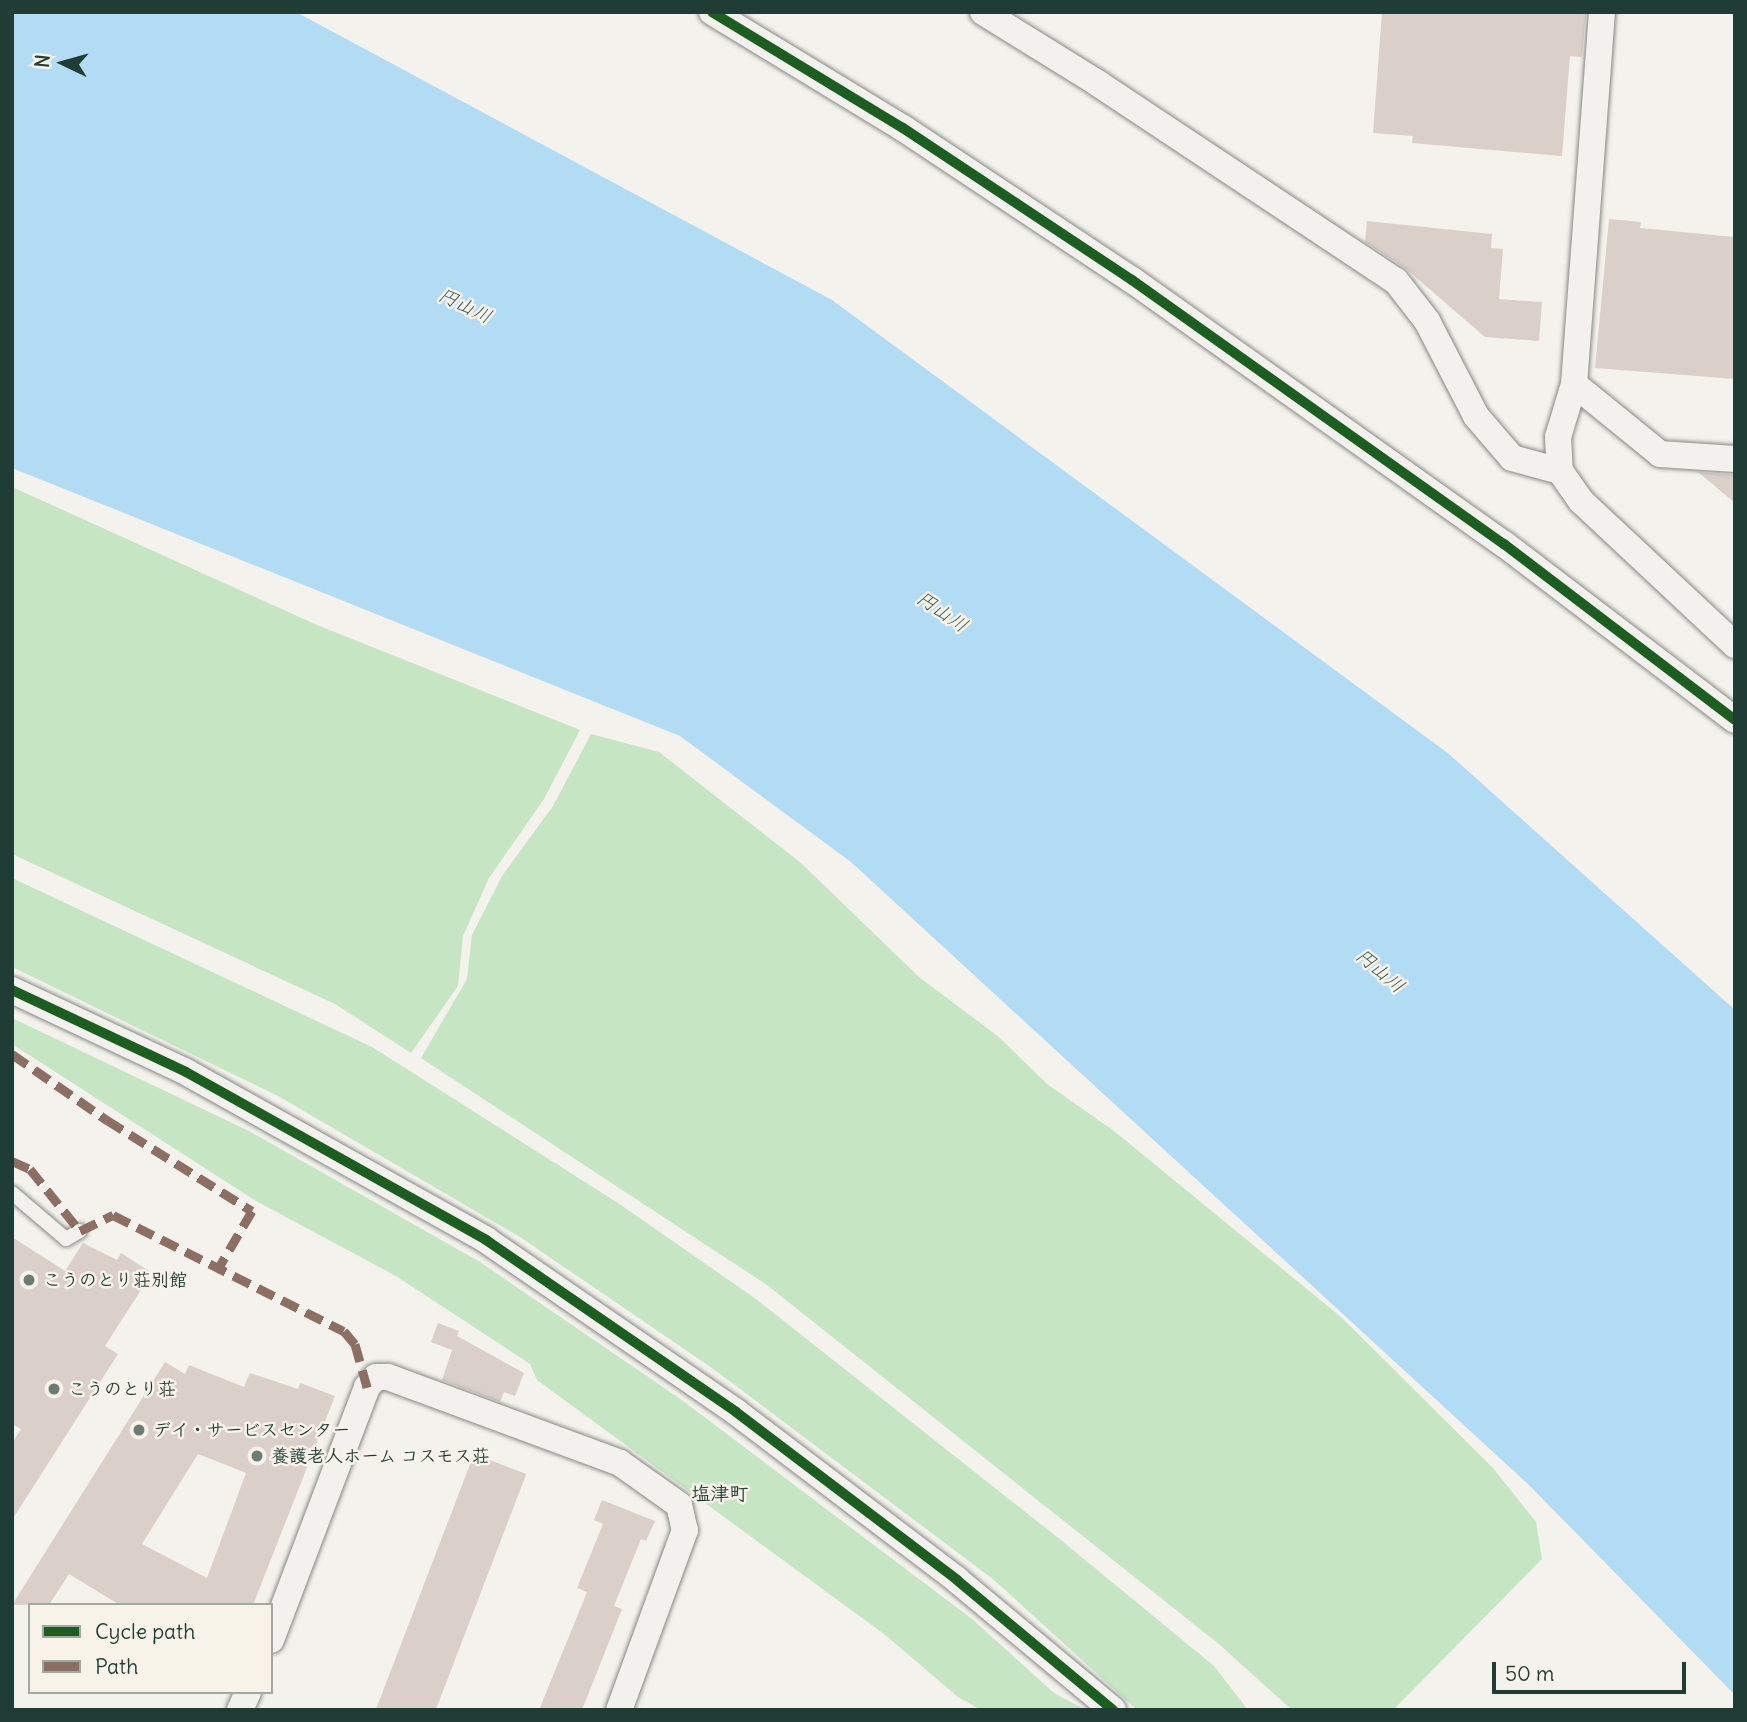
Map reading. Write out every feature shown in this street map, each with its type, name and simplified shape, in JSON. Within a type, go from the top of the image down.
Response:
[{"type":"street","points":[[712,12],[903,128],[1132,280],[1504,544],[1735,720]]},
{"type":"street","points":[[983,12],[1099,84],[1396,281],[1427,321],[1476,416],[1512,458],[1560,471]]},
{"type":"street","points":[[1602,12],[1574,384],[1558,437],[1560,471],[1581,501],[1735,645]]},
{"type":"street","points":[[1574,384],[1660,454],[1735,459]]},
{"type":"street","points":[[12,990],[186,1072],[486,1240],[736,1412],[957,1580],[1113,1710]]},
{"type":"street","points":[[273,1635],[367,1387],[376,1377],[388,1377],[620,1463],[679,1505],[685,1530],[619,1710]]},
{"type":"street","points":[[240,1710],[247,1694]]},
{"type":"lane","points":[[12,1193],[66,1239],[79,1231]]},
{"type":"green space","points":[[12,487],[317,625],[580,730],[544,799],[489,878],[463,936],[458,986],[411,1053],[335,1004],[12,854]]},
{"type":"green space","points":[[591,734],[659,752],[801,863],[919,977],[999,1037],[1047,1084],[1114,1131],[1341,1317],[1493,1468],[1536,1522],[1542,1559],[1393,1710],[1292,1710],[1220,1645],[767,1285],[421,1058],[467,979],[472,935],[502,876],[553,806]]},
{"type":"green space","points":[[12,878],[372,1047],[618,1203],[756,1299],[1062,1541],[1214,1666],[1248,1710],[1137,1710],[994,1580],[712,1368],[520,1237],[278,1096],[12,967]]},
{"type":"green space","points":[[12,1018],[249,1131],[480,1262],[679,1398],[972,1619],[1054,1693],[1086,1710],[981,1710],[958,1697],[884,1634],[537,1380],[530,1364],[396,1276],[256,1201],[12,1044]]},
{"type":"water","name":"円山川","points":[[12,12],[296,12],[832,300],[1449,754],[1735,1010],[1735,1695],[1529,1485],[851,862],[680,736],[12,468]]},
{"type":"building","points":[[1382,12],[1586,12],[1582,57],[1570,56],[1562,156],[1412,143],[1413,136],[1373,133]]},
{"type":"building","points":[[1609,219],[1641,222],[1640,228],[1735,237],[1735,379],[1595,368]]},
{"type":"building","points":[[1367,221],[1492,234],[1491,248],[1503,249],[1499,299],[1542,302],[1539,341],[1485,337],[1405,268],[1365,242]]},
{"type":"building","points":[[1698,472],[1735,475],[1735,503]]},
{"type":"building","name":"こうのとり荘","points":[[12,1237],[65,1271],[83,1243],[117,1260],[121,1253],[152,1273],[105,1346],[118,1354],[12,1520],[12,1443],[21,1429],[12,1424]]},
{"type":"building","points":[[438,1323],[459,1331],[457,1336],[524,1373],[515,1396],[504,1392],[500,1402],[442,1380],[452,1350],[431,1342]]},
{"type":"building","points":[[165,1362],[185,1374],[189,1365],[244,1387],[250,1373],[298,1389],[300,1383],[335,1396],[254,1603],[117,1603],[69,1574],[50,1603],[12,1605]],"holes":[[[198,1454],[246,1473],[207,1578],[142,1544]]]},
{"type":"building","points":[[474,1454],[526,1474],[436,1710],[376,1710]]},
{"type":"building","points":[[602,1500],[655,1521],[646,1541],[641,1539],[614,1606],[622,1609],[582,1710],[539,1710],[587,1592],[577,1588],[603,1524],[594,1520]]},
{"type":"marked path","points":[[12,1054],[107,1120],[252,1211],[218,1269]]},
{"type":"marked path","points":[[12,1161],[30,1169],[80,1231],[113,1215],[344,1331],[355,1344],[367,1387]]},
{"type":"cycle path","points":[[712,12],[903,128],[1132,280],[1504,544],[1735,720]]},
{"type":"cycle path","points":[[12,990],[186,1072],[486,1240],[736,1412],[957,1580],[1113,1710]]},
{"type":"place","name":"こうのとり荘別館","points":[[29,1280]]},
{"type":"place","name":"こうのとり荘","points":[[54,1389]]},
{"type":"place","name":"デイ・サービスセンター","points":[[139,1430]]},
{"type":"place","name":"養護老人ホーム コスモス荘","points":[[257,1456]]},
{"type":"district","name":"塩津町","points":[[720,1494]]}]
